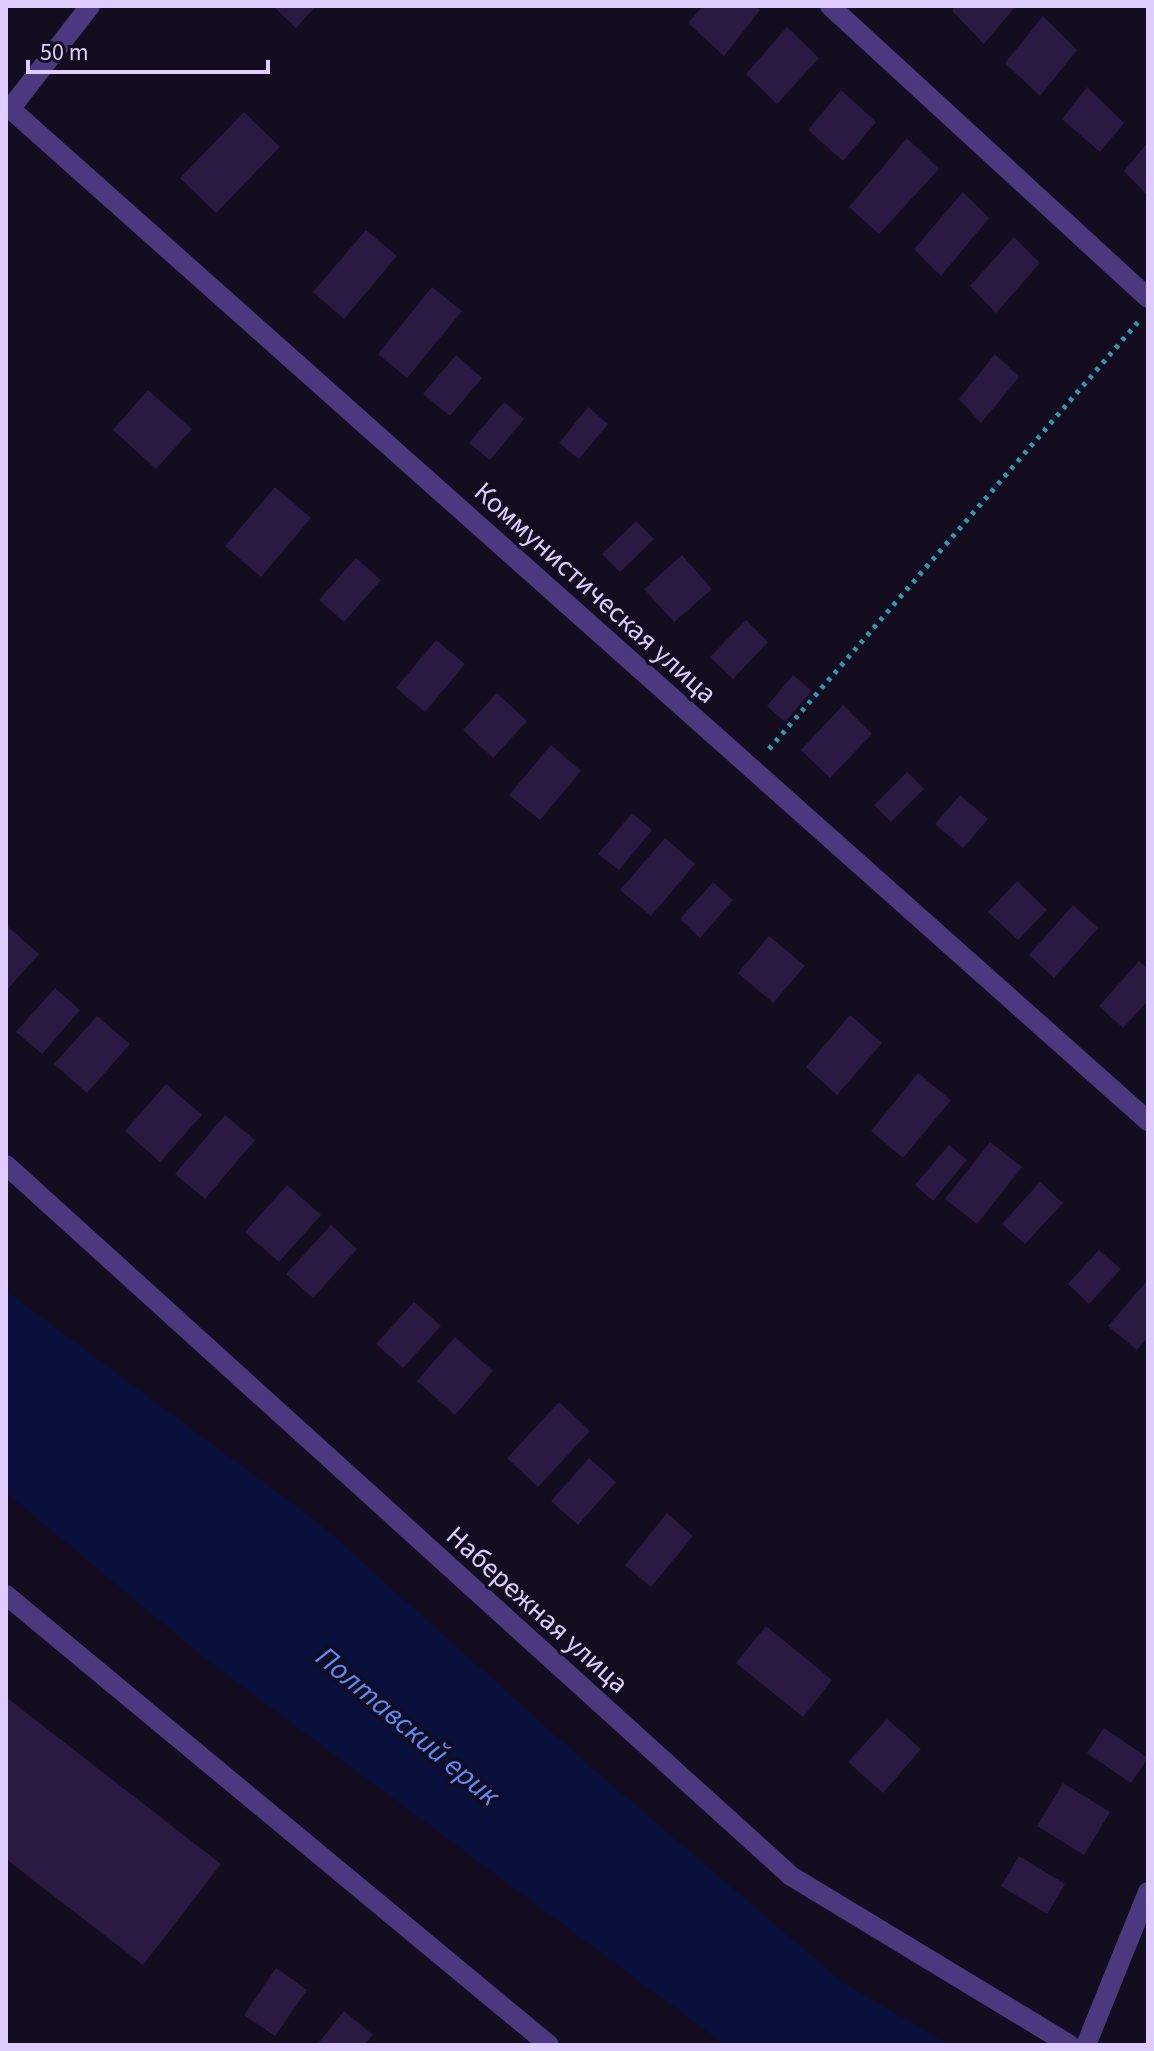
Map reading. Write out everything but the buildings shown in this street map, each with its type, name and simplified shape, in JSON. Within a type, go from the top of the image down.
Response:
[{"type":"street","points":[[8,107],[90,6]]},
{"type":"street","points":[[830,6],[1148,298]]},
{"type":"street","name":"Коммунистическая улица","points":[[8,107],[1148,1121]]},
{"type":"street","name":"Набережная улица","points":[[6,1165],[791,1876],[1070,2045]]},
{"type":"street","points":[[6,1595],[549,2045]]},
{"type":"street","points":[[1086,2045],[1148,1892]]},
{"type":"path","points":[[753,768],[1148,310]]},
{"type":"water","name":"Полтавский ерик","points":[[6,1291],[320,1524],[592,1768],[845,1984],[950,2045],[725,2045],[207,1660],[6,1493]]}]
